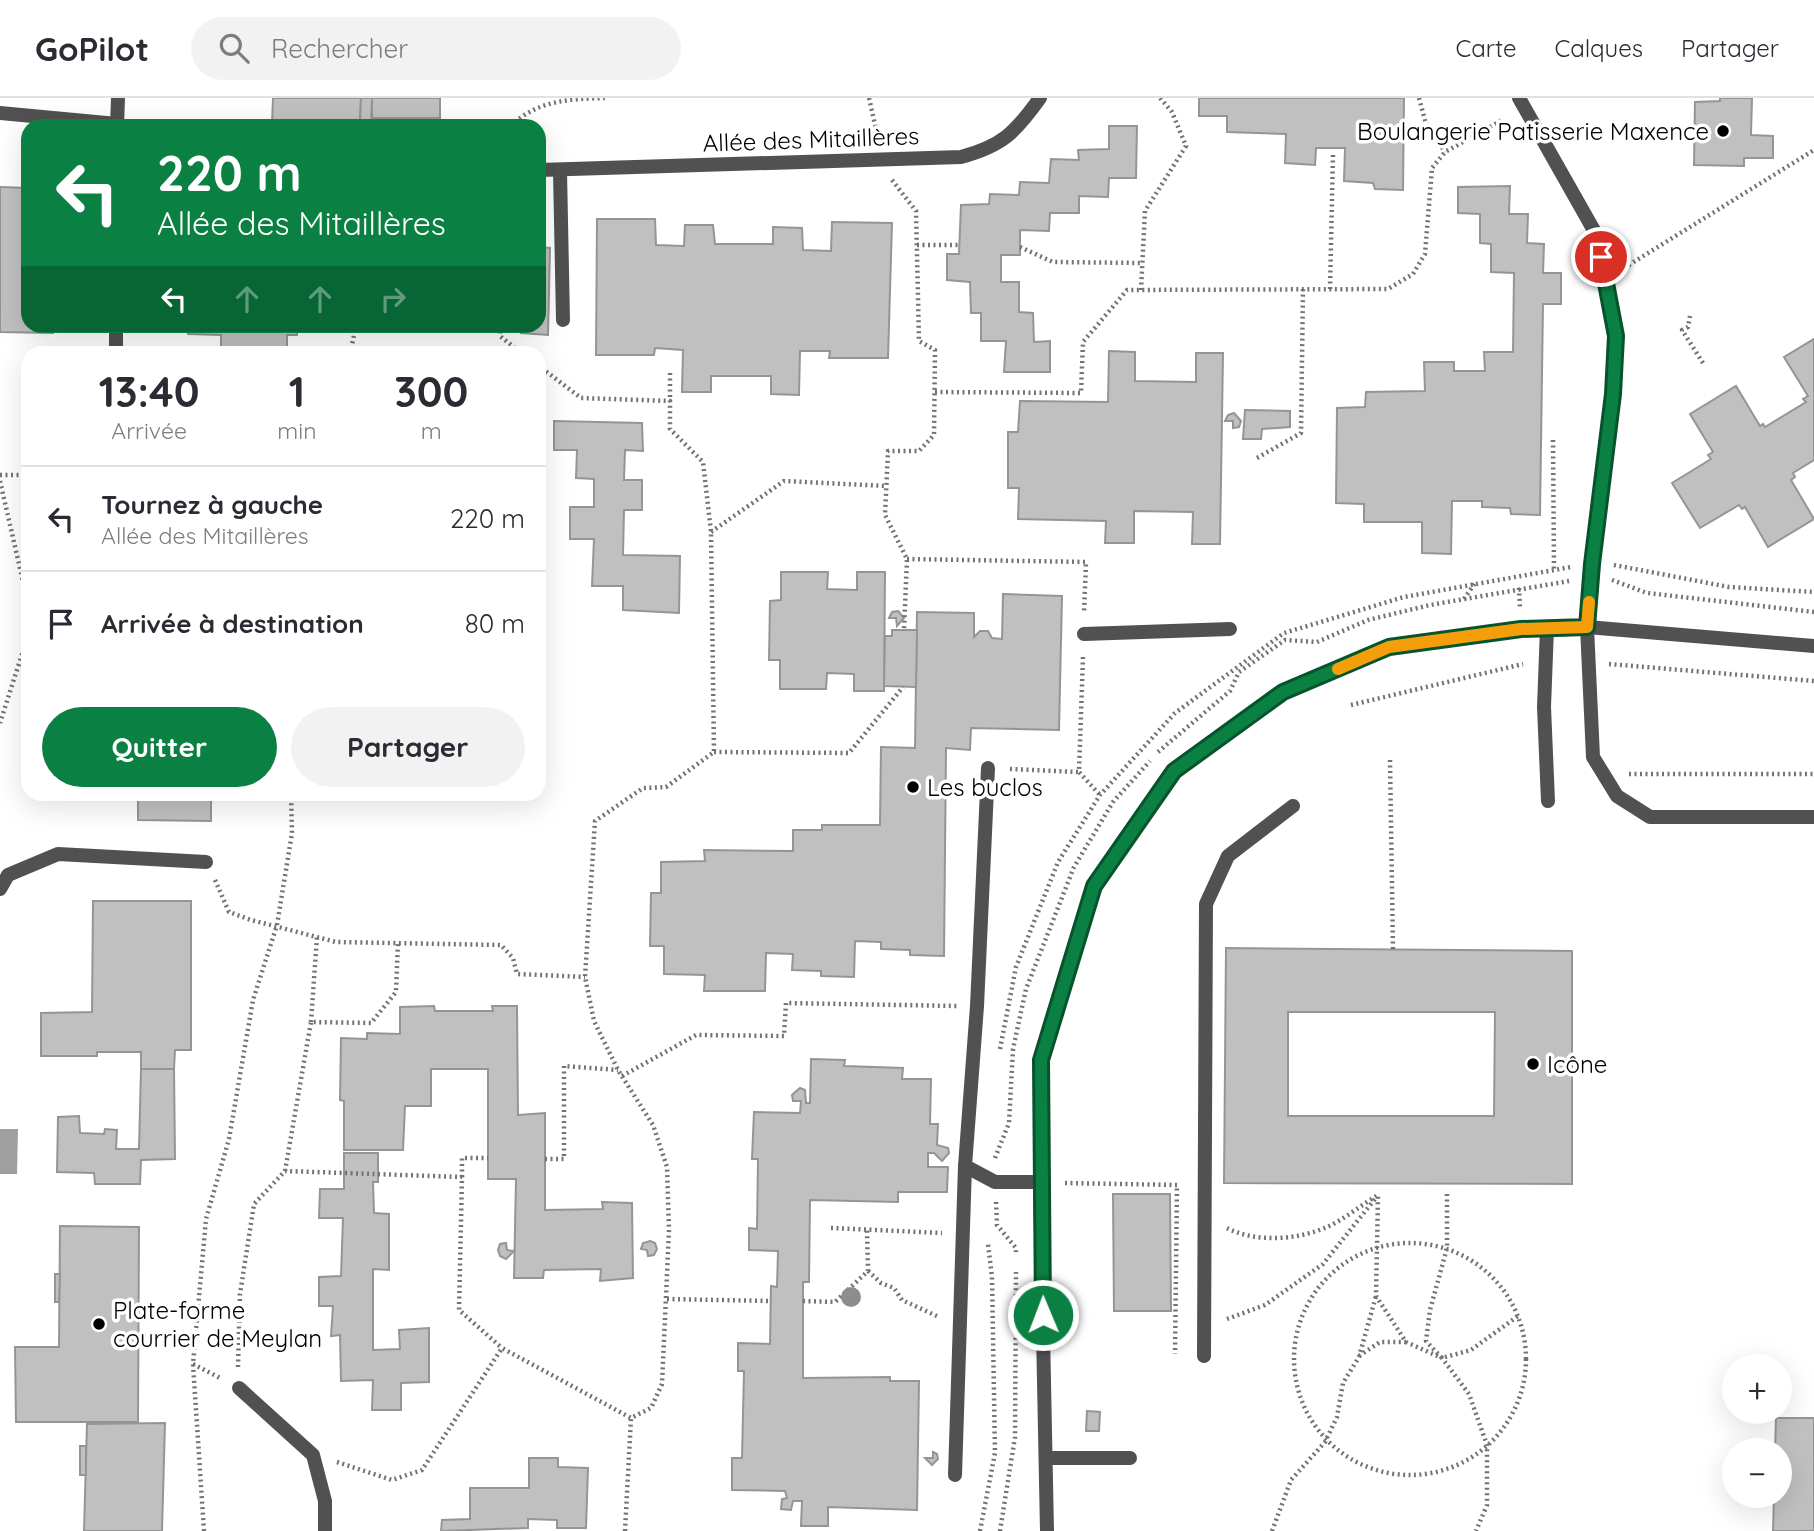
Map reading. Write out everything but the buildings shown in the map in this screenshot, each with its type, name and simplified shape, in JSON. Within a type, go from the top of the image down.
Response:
[{"type":"street","points":[[117,119],[118,98]]},
{"type":"street","name":"Allée des Mitaillères","points":[[546,170],[961,157],[992,148],[1025,120],[1040,98]]},
{"type":"street","points":[[1521,103],[1596,234],[1616,336],[1587,627],[1593,757],[1617,796],[1650,817],[1814,817]]},
{"type":"street","points":[[0,113],[58,119]]},
{"type":"street","points":[[560,171],[563,320]]},
{"type":"street","points":[[1047,1531],[1040,1182],[1041,1060],[1094,886],[1174,771],[1283,692],[1389,647],[1547,628],[1587,627],[1814,646]]},
{"type":"street","points":[[1084,634],[1230,628]]},
{"type":"street","points":[[1547,628],[1544,707],[1548,802]]},
{"type":"street","points":[[955,1475],[965,1166],[977,1006],[988,768]]},
{"type":"street","points":[[1205,1356],[1206,904],[1228,856],[1293,806]]},
{"type":"street","points":[[0,889],[8,875],[58,854],[206,862]]},
{"type":"street","points":[[965,1166],[995,1182],[1040,1182]]},
{"type":"street","points":[[239,1388],[313,1455],[325,1501],[325,1531]]},
{"type":"street","points":[[1046,1458],[1130,1458]]},
{"type":"path","points":[[520,119],[536,107],[565,100],[605,98]]},
{"type":"path","points":[[870,98],[883,159],[895,188],[916,211],[919,341],[935,350],[934,435],[919,451],[888,450],[885,515],[907,559],[904,630]]},
{"type":"path","points":[[1140,290],[1145,211],[1186,146],[1172,113],[1160,98]]},
{"type":"path","points":[[1419,98],[1426,124],[1445,152]]},
{"type":"path","points":[[934,392],[1081,393],[1083,342],[1127,290],[1388,289],[1413,274],[1426,254],[1432,168],[1445,152],[1521,103]]},
{"type":"path","points":[[1606,279],[1814,150]]},
{"type":"path","points":[[1330,289],[1333,154]]},
{"type":"path","points":[[917,245],[960,245]]},
{"type":"path","points":[[1020,247],[1053,262],[1142,263]]},
{"type":"path","points":[[1257,458],[1301,433],[1303,289]]},
{"type":"path","points":[[1690,316],[1688,327],[1682,330],[1703,363]]},
{"type":"path","points":[[500,333],[512,346]]},
{"type":"path","points":[[546,371],[581,398],[670,401]]},
{"type":"path","points":[[670,373],[670,429],[703,462],[711,532],[714,752]]},
{"type":"path","points":[[1553,440],[1554,570]]},
{"type":"path","points":[[0,475],[21,475]]},
{"type":"path","points":[[0,481],[21,573]]},
{"type":"path","points":[[711,532],[784,481],[886,485]]},
{"type":"path","points":[[907,559],[1086,562],[1079,772],[1100,795]]},
{"type":"path","points":[[1464,600],[1476,582]]},
{"type":"path","points":[[0,723],[21,657]]},
{"type":"path","points":[[1611,664],[1611,677]]},
{"type":"path","points":[[631,1418],[652,1408],[662,1384],[667,1299],[667,1167],[653,1125],[618,1070],[594,1021],[585,977],[595,821],[643,788],[666,787],[714,752],[849,754],[902,687]]},
{"type":"path","points":[[1390,760],[1393,950]]},
{"type":"path","points":[[988,768],[1079,772]]},
{"type":"path","points":[[1627,774],[1814,774]]},
{"type":"path","points":[[204,1531],[193,1364],[206,1219],[229,1139],[253,1000],[277,925],[292,834],[291,801]]},
{"type":"path","points":[[206,862],[229,912],[251,920],[336,942],[398,941],[501,945],[513,958],[517,974],[585,977]]},
{"type":"path","points":[[193,1364],[239,1388],[240,1294],[254,1203],[285,1171],[311,1022],[317,937]]},
{"type":"path","points":[[311,1022],[371,1023],[396,992],[398,941]]},
{"type":"path","points":[[622,1076],[696,1035],[784,1036],[786,1003],[977,1006]]},
{"type":"path","points":[[545,1159],[564,1159],[564,1066],[618,1070]]},
{"type":"path","points":[[488,1158],[462,1158],[459,1310],[502,1348],[631,1418]]},
{"type":"path","points":[[285,1171],[462,1177]]},
{"type":"path","points":[[1065,1183],[1177,1185],[1175,1354]]},
{"type":"path","points":[[1447,1194],[1447,1248],[1430,1310],[1426,1341],[1469,1394],[1487,1445],[1487,1504],[1476,1531]]},
{"type":"path","points":[[1177,1195],[1204,1216],[1240,1235],[1283,1239],[1326,1227],[1378,1195]]},
{"type":"path","points":[[1272,1531],[1291,1480],[1325,1442],[1337,1417],[1343,1383],[1359,1357],[1377,1296],[1375,1248],[1378,1195]]},
{"type":"path","points":[[1205,1356],[1217,1323],[1265,1305],[1323,1264],[1378,1195]]},
{"type":"path","points":[[831,1228],[963,1233]]},
{"type":"path","points":[[867,1230],[868,1271],[881,1283],[894,1288],[902,1300],[941,1318]]},
{"type":"path","points":[[1406,1241],[1447,1248],[1494,1274],[1518,1316],[1530,1356],[1518,1407],[1487,1445],[1448,1471],[1398,1476],[1356,1463],[1325,1442],[1301,1401],[1291,1360],[1305,1308],[1336,1268],[1375,1248],[1406,1241]]},
{"type":"path","points":[[803,1301],[835,1302],[868,1271]]},
{"type":"path","points":[[1377,1296],[1406,1342]]},
{"type":"path","points":[[667,1299],[771,1301]]},
{"type":"path","points":[[1359,1357],[1380,1342],[1406,1342],[1442,1358],[1471,1350],[1518,1316]]},
{"type":"path","points":[[313,1455],[392,1480],[422,1470],[502,1348]]},
{"type":"path","points":[[625,1531],[631,1418]]},
{"type":"shaded area","points":[[0,1129],[18,1129],[17,1174],[0,1174]]},
{"type":"slow traffic","points":[[1338,669],[1389,647],[1521,629],[1587,627],[1589,602]]},
{"type":"place","name":"Boulangerie Patisserie Maxence","points":[[1723,131]]},
{"type":"place","name":"Les buclos","points":[[913,787]]},
{"type":"place","name":"Icône","points":[[1533,1064]]},
{"type":"place","name":"Plate-forme courrier de Meylan","points":[[99,1324]]},
{"type":"route","points":[[1043,1315],[1041,1060],[1094,886],[1174,771],[1283,692],[1389,647],[1521,629],[1587,627],[1613,394],[1616,336],[1601,257]]}]
